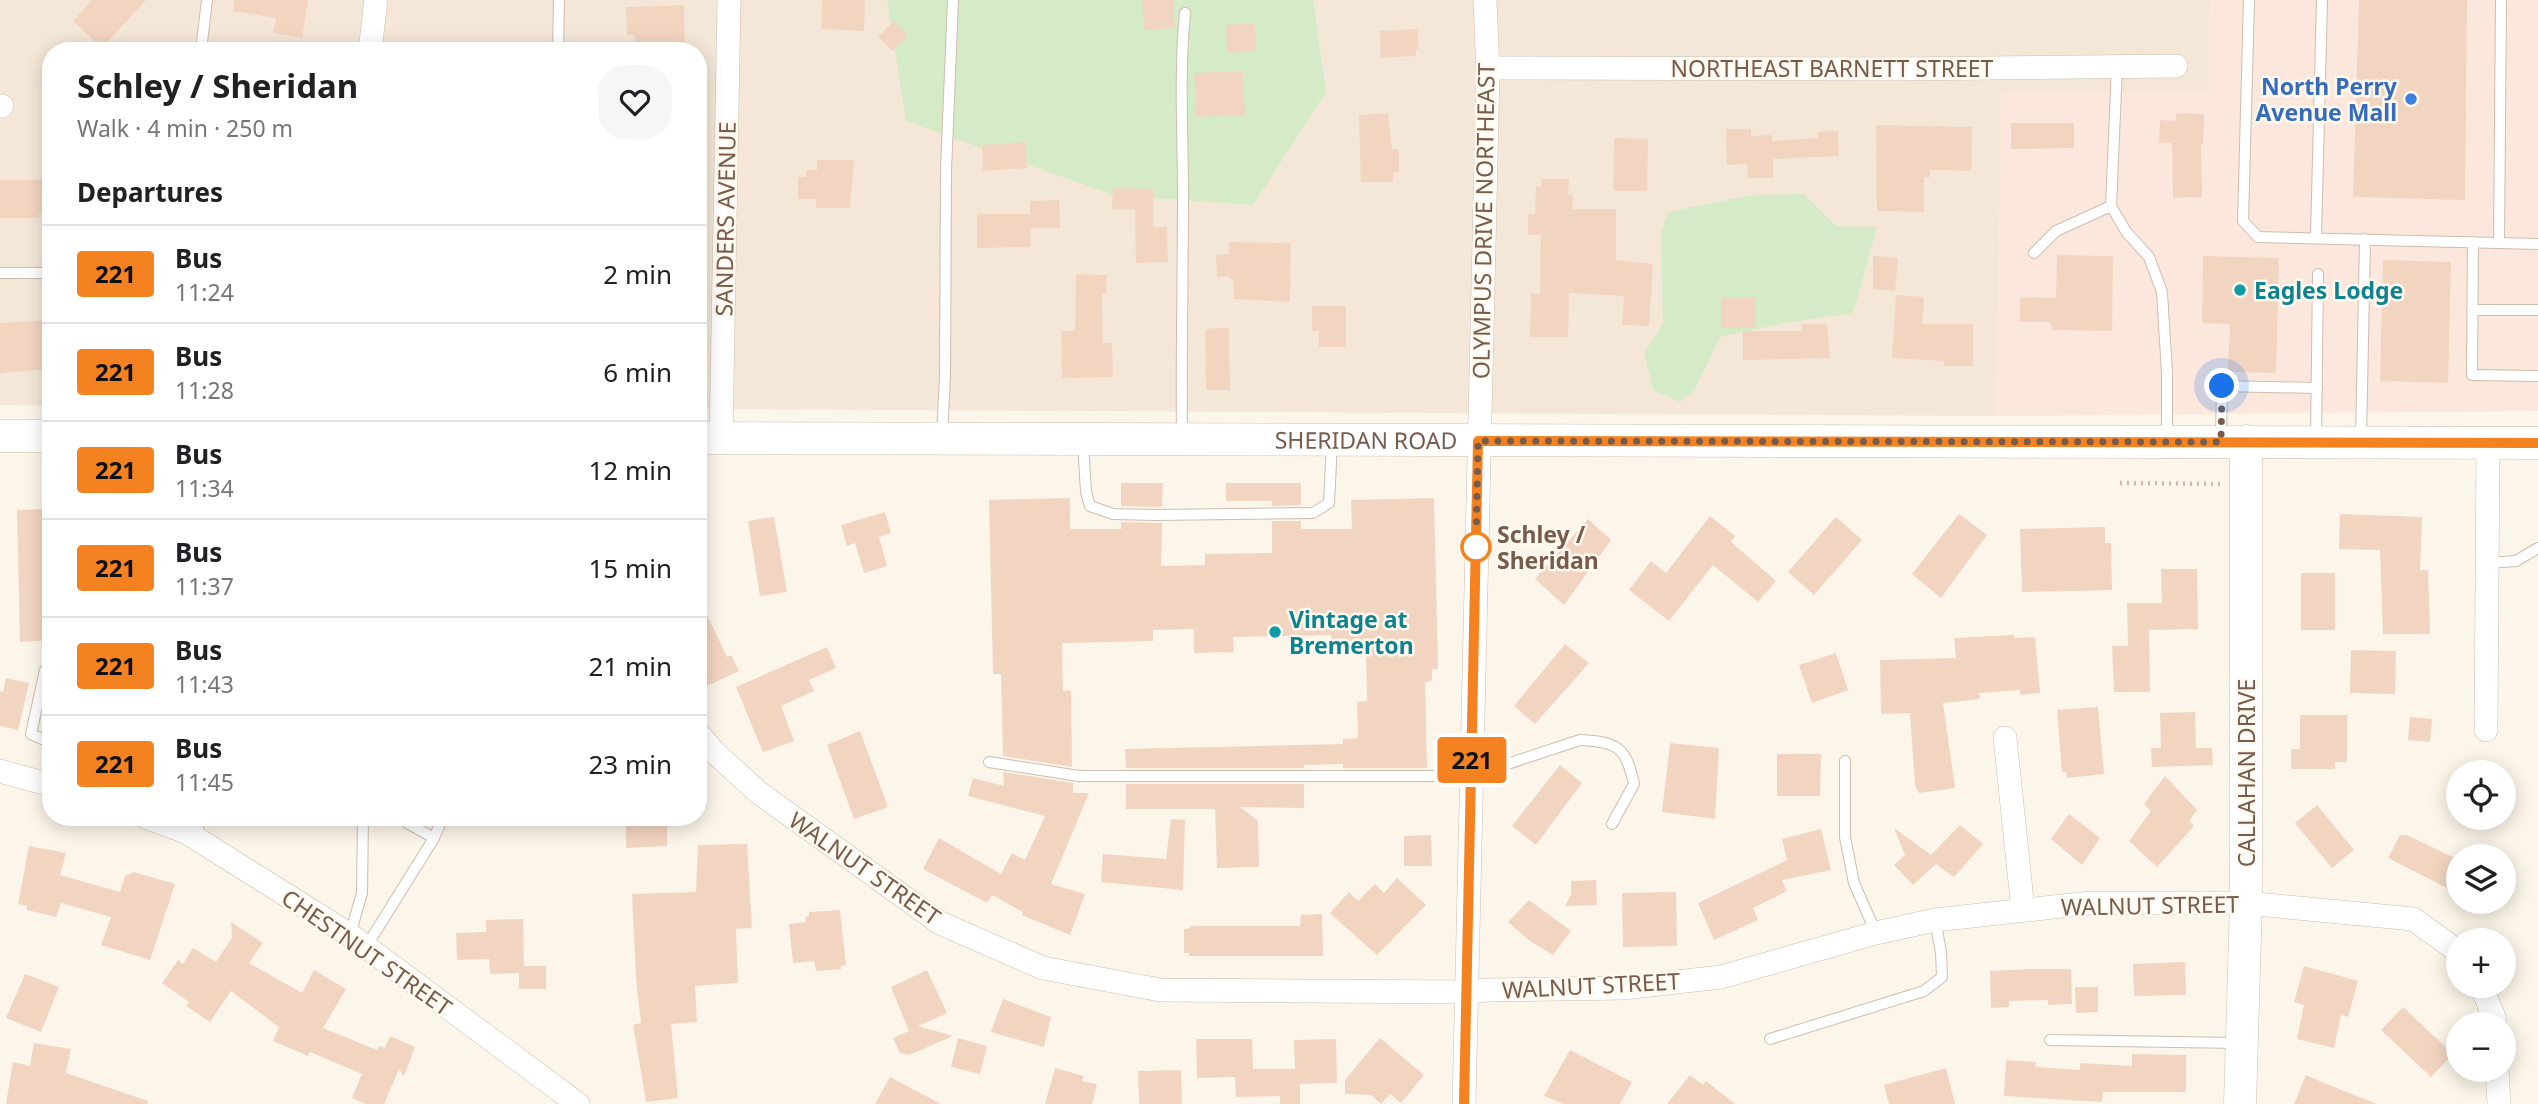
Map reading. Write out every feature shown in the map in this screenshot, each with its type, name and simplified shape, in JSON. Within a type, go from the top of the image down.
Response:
[{"type":"main road","points":[[0,436],[42,436]]},
{"type":"main road","name":"SHERIDAN ROAD","points":[[709,438],[2538,443]]},
{"type":"main road","name":"CALLAHAN DRIVE","points":[[2234,442],[2246,903],[2240,1104]]},
{"type":"street","points":[[371,42],[376,0]]},
{"type":"street","name":"SANDERS AVENUE","points":[[709,438],[729,0]]},
{"type":"street","name":"OLYMPUS DRIVE NORTHEAST","points":[[1464,1104],[1488,68],[1485,0]]},
{"type":"street","name":"NORTHEAST BARNETT STREET","points":[[1488,68],[2176,66]]},
{"type":"street","points":[[2486,730],[2487,443]]},
{"type":"street","points":[[2006,738],[2024,910]]},
{"type":"street","name":"WALNUT STREET","points":[[707,744],[758,792],[940,923],[1043,968],[1160,990],[1465,992],[1623,988],[1721,976],[1876,933],[1935,920],[2090,904],[2246,903],[2413,919],[2446,943]]},
{"type":"street","points":[[0,771],[42,783]]},
{"type":"street","name":"CHESTNUT STREET","points":[[170,826],[186,832],[358,942],[578,1104]]},
{"type":"street","points":[[2498,1082],[2499,1104]]},
{"type":"lane","points":[[202,42],[207,0]]},
{"type":"lane","points":[[558,42],[559,0]]},
{"type":"lane","points":[[941,439],[945,376],[946,170],[953,0]]},
{"type":"lane","points":[[2249,0],[2244,221],[2258,237],[2538,244]]},
{"type":"lane","points":[[2316,238],[2322,0]]},
{"type":"lane","points":[[2499,243],[2501,0]]},
{"type":"lane","points":[[1182,440],[1181,56],[1185,13]]},
{"type":"lane","points":[[2116,66],[2111,206],[2127,233],[2149,257],[2162,292],[2167,373],[2167,442]]},
{"type":"lane","points":[[2034,253],[2056,231],[2111,206]]},
{"type":"lane","points":[[2361,442],[2365,239]]},
{"type":"lane","points":[[2473,242],[2472,375],[2538,376]]},
{"type":"lane","points":[[0,273],[42,273]]},
{"type":"lane","points":[[2316,442],[2318,274]]},
{"type":"lane","points":[[2473,310],[2538,310]]},
{"type":"lane","points":[[2234,442],[2222,386],[2317,388]]},
{"type":"lane","points":[[1083,439],[1086,492],[1090,506],[1113,514],[1156,515],[1313,513],[1329,503],[1332,441]]},
{"type":"lane","points":[[2487,563],[2516,561],[2538,548]]},
{"type":"lane","points":[[42,684],[31,734],[42,739]]},
{"type":"lane","points":[[989,762],[1079,776],[1471,776],[1580,740],[1599,741],[1617,746],[1629,761],[1634,784],[1612,824]]},
{"type":"lane","points":[[1846,761],[1846,837],[1854,883],[1876,933]]},
{"type":"lane","points":[[198,826],[199,841]]},
{"type":"lane","points":[[358,942],[363,826]]},
{"type":"lane","points":[[412,826],[434,838]]},
{"type":"lane","points":[[358,942],[434,838],[439,826]]},
{"type":"lane","points":[[1770,1039],[1924,991],[1942,976],[1935,920]]},
{"type":"lane","points":[[2050,1040],[2242,1043]]},
{"type":"path","points":[[2120,483],[2227,484]]},
{"type":"shaded area","points":[[0,0],[2210,0],[2209,91],[2002,92],[1996,416],[707,409],[707,42],[42,42],[42,406],[0,405]]},
{"type":"shaded area","points":[[2210,0],[2538,0],[2538,411],[1996,416],[2002,91],[2209,91]]},
{"type":"green space","points":[[887,0],[1313,0],[1326,92],[1253,205],[1113,195],[906,121]]},
{"type":"green space","points":[[1804,194],[1836,226],[1877,227],[1853,313],[1784,323],[1720,337],[1695,389],[1680,402],[1653,390],[1644,353],[1663,324],[1661,234],[1668,212],[1752,195]]},
{"type":"building","points":[[92,0],[146,0],[108,42],[96,42],[73,21]]},
{"type":"building","points":[[234,0],[308,0],[302,38],[273,33],[276,18],[233,11]]},
{"type":"building","points":[[822,0],[865,0],[864,31],[821,29]]},
{"type":"building","points":[[1142,0],[1173,0],[1175,28],[1144,30]]},
{"type":"building","name":"North Perry Avenue Mall","points":[[2359,0],[2467,0],[2465,200],[2353,197]]},
{"type":"building","points":[[684,5],[685,42],[635,42],[635,35],[627,35],[626,7]]},
{"type":"building","points":[[894,21],[908,36],[893,51],[878,37]]},
{"type":"building","points":[[1255,23],[1256,51],[1227,53],[1226,25]]},
{"type":"building","points":[[1417,29],[1419,49],[1416,49],[1416,56],[1381,58],[1380,31]]},
{"type":"building","points":[[1243,71],[1245,115],[1196,117],[1195,73]]},
{"type":"building","points":[[1388,113],[1392,149],[1399,149],[1399,172],[1393,173],[1393,182],[1361,182],[1359,115]]},
{"type":"building","points":[[2176,113],[2204,114],[2203,145],[2201,144],[2202,197],[2173,198],[2172,143],[2159,143],[2160,120],[2176,121]]},
{"type":"building","points":[[2011,123],[2074,123],[2074,148],[2011,149]]},
{"type":"building","points":[[1876,125],[1972,127],[1971,171],[1930,170],[1930,177],[1924,177],[1924,212],[1877,211]]},
{"type":"building","points":[[1726,129],[1751,129],[1751,136],[1772,135],[1772,141],[1818,138],[1818,132],[1838,131],[1839,156],[1773,159],[1773,178],[1748,178],[1747,164],[1727,165]]},
{"type":"building","points":[[1614,138],[1648,139],[1647,191],[1613,191]]},
{"type":"building","points":[[1026,142],[1027,168],[983,171],[982,145]]},
{"type":"building","points":[[817,160],[854,160],[850,208],[816,208],[816,199],[798,199],[798,177],[806,177],[806,170],[817,170]]},
{"type":"building","points":[[1541,179],[1569,179],[1568,195],[1573,195],[1572,209],[1616,209],[1616,260],[1653,264],[1649,326],[1622,325],[1624,296],[1569,293],[1568,337],[1530,337],[1531,293],[1540,294],[1541,235],[1528,235],[1528,214],[1535,214],[1536,187],[1541,187]]},
{"type":"building","points":[[0,180],[42,180],[42,213],[39,213],[39,218],[0,218]]},
{"type":"building","points":[[1113,188],[1154,189],[1153,227],[1167,227],[1168,262],[1136,263],[1135,210],[1112,209]]},
{"type":"building","points":[[1059,200],[1060,228],[1030,228],[1031,247],[977,248],[977,214],[1030,214],[1030,201]]},
{"type":"building","points":[[1229,242],[1291,243],[1290,302],[1234,299],[1233,279],[1230,279],[1230,276],[1217,277],[1216,255],[1229,254]]},
{"type":"building","points":[[2057,255],[2113,256],[2112,331],[2053,330],[2050,322],[2020,322],[2020,297],[2056,298]]},
{"type":"building","points":[[1873,256],[1898,258],[1895,291],[1873,289]]},
{"type":"building","name":"Eagles Lodge","points":[[2203,256],[2279,258],[2276,373],[2228,372],[2230,324],[2202,323]]},
{"type":"building","points":[[2383,260],[2451,262],[2448,383],[2380,381]]},
{"type":"building","points":[[1076,274],[1107,275],[1106,294],[1102,294],[1103,343],[1112,343],[1113,377],[1062,378],[1061,331],[1075,331]]},
{"type":"building","points":[[1896,295],[1924,297],[1922,324],[1973,324],[1973,366],[1944,366],[1944,361],[1892,358]]},
{"type":"building","points":[[1721,297],[1756,297],[1756,328],[1721,328]]},
{"type":"building","points":[[1312,306],[1346,306],[1346,347],[1319,347],[1319,331],[1312,331]]},
{"type":"building","points":[[42,320],[42,370],[0,373],[0,323]]},
{"type":"building","points":[[1802,324],[1827,324],[1830,358],[1743,360],[1743,331],[1802,331]]},
{"type":"building","points":[[1229,328],[1230,390],[1206,390],[1205,329]]},
{"type":"building","points":[[1121,483],[1163,483],[1162,507],[1121,506]]},
{"type":"building","points":[[1226,483],[1301,483],[1301,505],[1272,506],[1272,501],[1226,501]]},
{"type":"building","name":"Vintage at Bremerton","points":[[1070,498],[1070,529],[1121,529],[1121,522],[1162,523],[1161,566],[1205,565],[1205,554],[1272,553],[1272,521],[1301,521],[1301,529],[1352,529],[1351,500],[1434,498],[1438,669],[1432,669],[1432,681],[1425,682],[1427,768],[1343,768],[1343,764],[1304,765],[1304,768],[1126,768],[1125,749],[1343,744],[1343,739],[1358,738],[1357,702],[1367,701],[1366,643],[1331,644],[1331,635],[1233,637],[1234,652],[1194,653],[1194,629],[1153,630],[1153,641],[1062,643],[1063,691],[1071,690],[1072,767],[1003,756],[1001,674],[993,674],[989,500]]},
{"type":"building","points":[[42,509],[42,641],[20,642],[17,510]]},
{"type":"building","points":[[885,512],[891,533],[879,537],[887,566],[864,573],[855,543],[847,546],[841,525]]},
{"type":"building","points":[[1959,514],[1987,535],[1941,598],[1912,574]]},
{"type":"building","points":[[2340,514],[2422,517],[2420,570],[2428,570],[2430,634],[2383,634],[2380,550],[2339,549]]},
{"type":"building","points":[[1710,516],[1735,536],[1731,542],[1776,581],[1758,602],[1713,565],[1669,621],[1629,590],[1651,561],[1666,573]]},
{"type":"building","points":[[774,517],[787,592],[760,596],[748,521]]},
{"type":"building","points":[[1836,517],[1862,540],[1814,595],[1788,572]]},
{"type":"building","points":[[1588,519],[1611,540],[1564,605],[1535,579]]},
{"type":"building","points":[[2105,527],[2105,543],[2111,543],[2112,590],[2022,592],[2020,529]]},
{"type":"building","points":[[2161,569],[2197,569],[2198,629],[2149,630],[2150,692],[2114,692],[2112,646],[2128,646],[2127,603],[2162,603]]},
{"type":"building","points":[[2301,573],[2335,573],[2335,630],[2301,630]]},
{"type":"building","points":[[707,615],[727,657],[731,655],[739,671],[707,686]]},
{"type":"building","points":[[2014,635],[2014,638],[2035,637],[2040,693],[2020,695],[2020,690],[1979,693],[1980,699],[1943,703],[1955,788],[1919,793],[1915,785],[1910,713],[1881,714],[1880,660],[1956,658],[1954,638]]},
{"type":"building","points":[[1565,644],[1589,663],[1535,724],[1514,706]]},
{"type":"building","points":[[827,647],[836,668],[809,680],[814,691],[781,706],[794,741],[763,752],[736,687]]},
{"type":"building","points":[[2351,650],[2396,651],[2395,694],[2350,693]]},
{"type":"building","points":[[1836,653],[1848,690],[1812,703],[1799,665]]},
{"type":"building","points":[[6,678],[29,683],[18,730],[0,726],[0,691],[3,692]]},
{"type":"building","points":[[2098,707],[2104,774],[2067,778],[2066,772],[2062,772],[2057,710]]},
{"type":"building","points":[[2195,712],[2196,748],[2212,748],[2213,765],[2152,767],[2151,748],[2161,748],[2160,713]]},
{"type":"building","points":[[2300,715],[2347,715],[2347,762],[2335,762],[2335,769],[2291,769],[2291,749],[2300,749]]},
{"type":"building","points":[[2410,717],[2432,719],[2430,742],[2408,740]]},
{"type":"building","points":[[860,731],[888,807],[854,819],[827,745]]},
{"type":"building","points":[[1670,743],[1719,748],[1715,819],[1662,812]]},
{"type":"building","points":[[1777,754],[1821,754],[1820,796],[1777,796]]},
{"type":"building","points":[[1560,765],[1582,783],[1536,845],[1512,826]]},
{"type":"building","points":[[1003,772],[1073,783],[1073,793],[1089,793],[1051,884],[1085,894],[1070,935],[1022,915],[1023,912],[992,895],[987,903],[923,869],[939,838],[1001,874],[1012,853],[1025,860],[1045,816],[968,796],[973,778],[1004,786]]},
{"type":"building","points":[[2165,776],[2197,810],[2189,821],[2194,826],[2157,867],[2129,841],[2151,811],[2144,804]]},
{"type":"building","points":[[1126,784],[1304,784],[1304,808],[1240,807],[1258,821],[1259,867],[1217,868],[1215,809],[1126,809]]},
{"type":"building","points":[[2317,805],[2354,850],[2332,868],[2295,823]]},
{"type":"building","points":[[2069,814],[2100,838],[2082,865],[2051,839]]},
{"type":"building","points":[[1171,819],[1185,820],[1183,890],[1101,882],[1103,854],[1166,859]]},
{"type":"building","points":[[1960,825],[1983,844],[1954,877],[1936,864],[1913,885],[1894,865],[1905,855],[1894,828],[1931,855]]},
{"type":"building","points":[[626,826],[667,826],[667,846],[626,848]]},
{"type":"building","points":[[1821,829],[1831,870],[1782,880],[1787,891],[1753,908],[1758,920],[1714,940],[1698,903],[1787,860],[1782,839]]},
{"type":"building","points":[[1431,835],[1432,866],[1404,866],[1404,836]]},
{"type":"building","points":[[2400,835],[2407,835],[2446,854],[2446,887],[2388,858]]},
{"type":"building","points":[[747,844],[752,928],[736,929],[738,983],[695,986],[697,1022],[671,1024],[678,1098],[646,1102],[633,1025],[641,1023],[632,894],[696,892],[698,845]]},
{"type":"building","points":[[29,846],[66,853],[60,875],[120,892],[125,876],[134,872],[175,884],[150,960],[101,945],[111,917],[61,903],[56,917],[27,910],[27,906],[18,904]]},
{"type":"building","points":[[1397,878],[1426,905],[1377,955],[1330,913],[1349,892],[1358,901],[1375,884],[1384,893]]},
{"type":"building","points":[[1596,880],[1597,905],[1565,906],[1571,894],[1571,881]]},
{"type":"building","points":[[1676,892],[1677,946],[1623,947],[1622,893]]},
{"type":"building","points":[[1529,900],[1571,931],[1553,955],[1530,941],[1508,922]]},
{"type":"building","points":[[840,910],[846,965],[841,966],[841,969],[816,971],[814,961],[793,963],[789,924],[806,922],[805,917],[809,916],[809,912]]},
{"type":"building","points":[[1322,914],[1323,956],[1189,956],[1189,953],[1184,953],[1184,929],[1190,926],[1300,926],[1301,915]]},
{"type":"building","points":[[523,919],[524,966],[546,966],[546,989],[519,989],[519,973],[490,974],[489,959],[457,960],[456,933],[486,932],[486,920]]},
{"type":"building","points":[[231,922],[263,943],[249,963],[302,993],[314,970],[346,989],[323,1028],[377,1050],[379,1046],[385,1048],[390,1036],[415,1047],[404,1076],[399,1069],[384,1104],[366,1104],[352,1098],[362,1074],[310,1052],[308,1056],[273,1041],[279,1027],[231,991],[210,1022],[186,1006],[189,1002],[162,983],[178,960],[183,964],[193,948],[216,962],[232,938]]},
{"type":"building","points":[[2185,962],[2186,995],[2134,996],[2133,964]]},
{"type":"building","points":[[2304,966],[2358,981],[2348,1017],[2341,1015],[2334,1048],[2297,1039],[2304,1005],[2294,1002]]},
{"type":"building","points":[[2071,969],[2072,1004],[2048,1005],[2048,1000],[2009,1001],[2009,1007],[1991,1008],[1990,971]]},
{"type":"building","points":[[927,970],[947,1013],[918,1026],[953,1036],[909,1055],[900,1053],[893,1038],[909,1031],[891,987]]},
{"type":"building","points":[[25,974],[59,987],[41,1032],[6,1018]]},
{"type":"building","points":[[2075,987],[2098,987],[2098,1012],[2076,1013]]},
{"type":"building","points":[[1003,999],[1051,1017],[1044,1047],[991,1032]]},
{"type":"building","points":[[2403,1007],[2446,1047],[2446,1061],[2431,1077],[2381,1030]]},
{"type":"building","points":[[958,1038],[987,1046],[980,1074],[951,1067]]},
{"type":"building","points":[[1380,1038],[1424,1075],[1401,1103],[1390,1094],[1381,1104],[1371,1095],[1345,1094],[1345,1080]]},
{"type":"building","points":[[1196,1039],[1252,1039],[1253,1069],[1295,1069],[1294,1040],[1336,1039],[1337,1083],[1300,1084],[1300,1104],[1280,1104],[1280,1096],[1236,1097],[1235,1077],[1197,1078]]},
{"type":"building","points":[[34,1043],[71,1049],[66,1073],[148,1101],[148,1104],[6,1104],[13,1062],[30,1066]]},
{"type":"building","points":[[1570,1050],[1632,1082],[1620,1104],[1564,1104],[1544,1096]]},
{"type":"building","points":[[2132,1054],[2186,1055],[2186,1092],[2103,1092],[2102,1102],[2004,1096],[2006,1060],[2036,1062],[2035,1067],[2080,1070],[2080,1063],[2132,1066]]},
{"type":"building","points":[[1055,1068],[1084,1076],[1082,1081],[1097,1084],[1092,1104],[1045,1104]]},
{"type":"building","points":[[1946,1068],[1955,1104],[1889,1104],[1884,1085]]},
{"type":"building","points":[[1181,1070],[1182,1104],[1139,1104],[1138,1071]]},
{"type":"building","points":[[1690,1075],[1703,1085],[1706,1081],[1735,1104],[1667,1104]]},
{"type":"building","points":[[2306,1075],[2329,1085],[2377,1104],[2294,1104]]},
{"type":"building","points":[[890,1077],[941,1104],[875,1104]]},
{"type":"bus line","name":"221","points":[[1464,1104],[1478,441],[2538,443]]},
{"type":"place","name":"North Perry Avenue Mall","points":[[2411,99]]},
{"type":"place","name":"Eagles Lodge","points":[[2240,290]]},
{"type":"place","name":"Schley / Sheridan","points":[[1476,547]]},
{"type":"place","name":"Vintage at Bremerton","points":[[1275,632]]},
{"type":"route","points":[[1476,547],[1478,441],[2221,442],[2222,386]]}]
